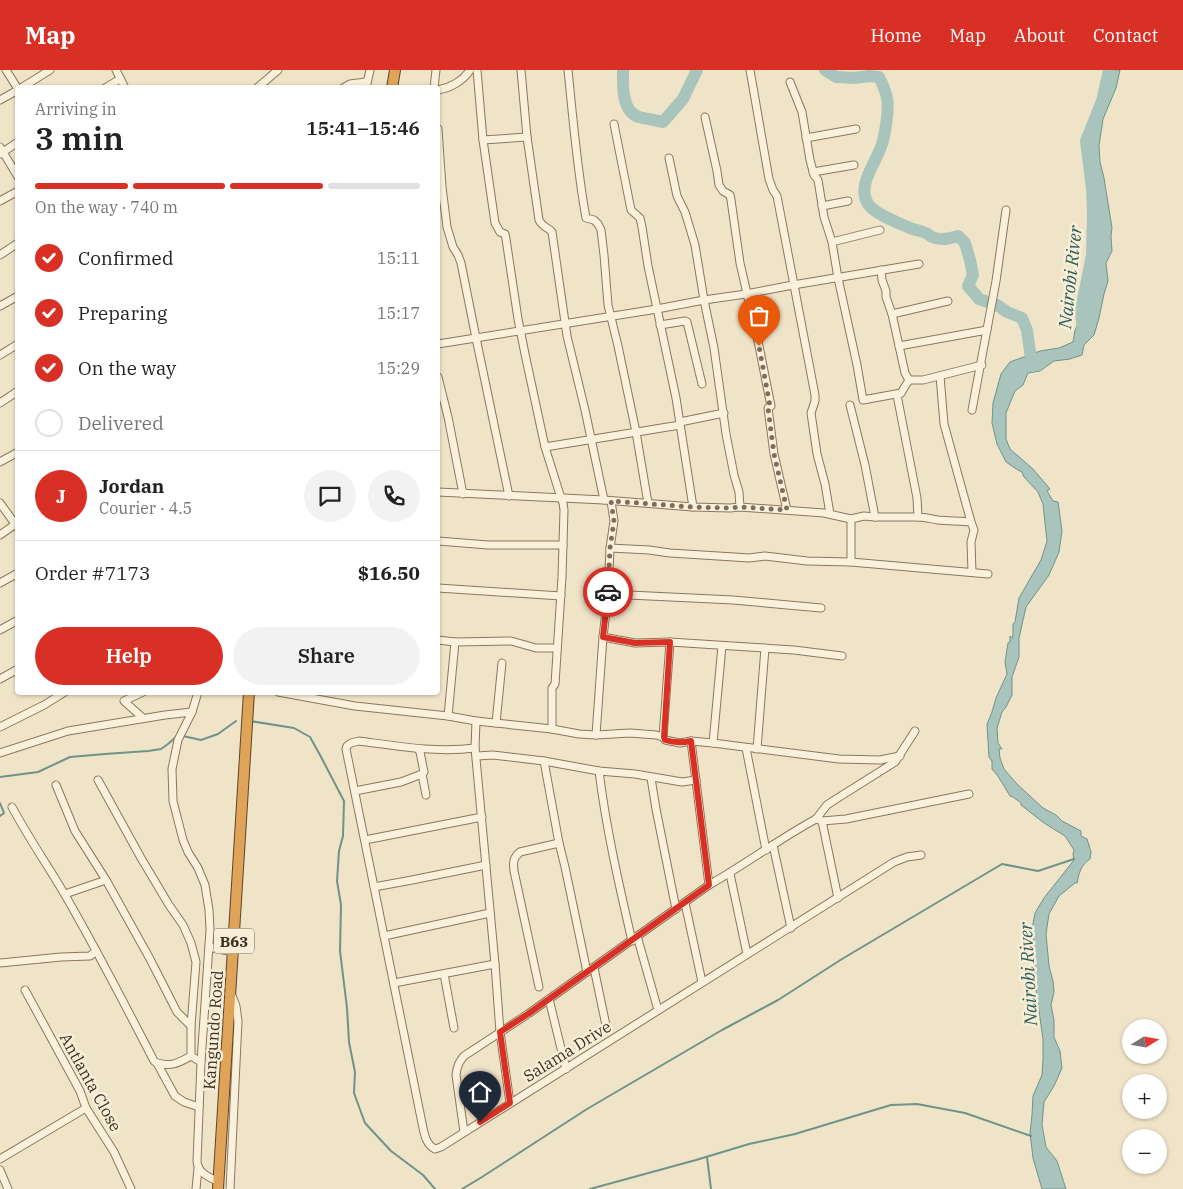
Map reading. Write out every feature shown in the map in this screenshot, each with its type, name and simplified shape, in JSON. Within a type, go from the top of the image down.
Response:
[{"type":"highway","points":[[392,85],[395,70]]},
{"type":"highway","name":"Kangundo Road","points":[[219,1185],[249,695]]},
{"type":"street","points":[[6,70],[15,85]]},
{"type":"street","points":[[26,85],[50,70]]},
{"type":"street","points":[[116,70],[123,85]]},
{"type":"street","points":[[260,85],[278,70]]},
{"type":"street","points":[[348,85],[366,85],[370,70]]},
{"type":"street","points":[[434,85],[436,70]]},
{"type":"street","points":[[440,89],[451,86],[470,70]]},
{"type":"street","points":[[477,70],[483,140],[495,223],[500,232],[505,234],[520,331],[545,447],[564,503],[564,546],[555,684],[552,688],[552,729]]},
{"type":"street","points":[[521,70],[527,137],[539,220],[542,225],[552,232],[564,324],[591,439],[614,521],[610,548],[596,735]]},
{"type":"street","points":[[568,70],[584,209],[586,218],[594,220],[601,230],[608,305],[636,432],[648,503]]},
{"type":"street","points":[[750,70],[769,179],[777,196],[815,394],[811,413],[817,454],[830,514]]},
{"type":"street","points":[[110,85],[120,79]]},
{"type":"street","points":[[790,82],[802,112],[813,172],[818,180],[824,217],[832,242],[863,400],[901,393]]},
{"type":"street","points":[[0,100],[15,91]]},
{"type":"street","points":[[706,117],[719,185],[723,191],[730,195],[740,263],[770,406],[768,408],[774,454],[787,510]]},
{"type":"street","points":[[614,124],[631,210],[640,218],[642,227],[680,424],[693,507]]},
{"type":"street","points":[[806,138],[856,130]]},
{"type":"street","points":[[483,140],[527,137]]},
{"type":"street","points":[[15,144],[1,151],[15,172]]},
{"type":"street","points":[[440,158],[448,227],[453,248],[462,263],[509,496]]},
{"type":"street","points":[[669,158],[677,196],[685,212],[695,245],[714,348],[734,475],[739,492],[740,507]]},
{"type":"street","points":[[813,172],[854,165]]},
{"type":"street","points":[[0,201],[15,193]]},
{"type":"street","points":[[822,206],[848,200]]},
{"type":"street","points":[[972,410],[982,366],[1006,210]]},
{"type":"street","points":[[832,242],[880,230]]},
{"type":"street","points":[[0,254],[15,246]]},
{"type":"street","points":[[440,344],[919,264]]},
{"type":"street","points":[[881,270],[905,373],[909,380]]},
{"type":"street","points":[[0,306],[15,298]]},
{"type":"street","points":[[892,314],[948,301]]},
{"type":"street","points":[[660,325],[688,322],[702,384]]},
{"type":"street","points":[[899,346],[987,330]]},
{"type":"street","points":[[0,355],[15,346]]},
{"type":"street","points":[[909,380],[923,380],[982,366]]},
{"type":"street","points":[[940,376],[944,424],[974,530],[971,542],[972,572]]},
{"type":"street","points":[[909,380],[901,393],[897,395],[917,498],[918,517]]},
{"type":"street","points":[[440,385],[463,494]]},
{"type":"street","points":[[0,403],[15,393]]},
{"type":"street","points":[[850,405],[865,465],[875,517]]},
{"type":"street","points":[[545,447],[680,424],[724,413]]},
{"type":"street","points":[[0,462],[15,454]]},
{"type":"street","points":[[440,492],[608,500],[693,507],[787,510],[830,514],[852,519],[864,516],[925,517],[935,520],[971,522]]},
{"type":"street","points":[[0,503],[15,522]]},
{"type":"street","points":[[851,562],[852,519]]},
{"type":"street","points":[[0,535],[15,526]]},
{"type":"street","points":[[440,541],[488,545],[564,546]]},
{"type":"street","points":[[610,548],[670,554],[749,558],[766,556],[807,561],[851,562],[988,574]]},
{"type":"street","points":[[0,583],[15,575]]},
{"type":"street","points":[[440,588],[561,596]]},
{"type":"street","points":[[608,594],[733,600],[821,608]]},
{"type":"street","points":[[0,630],[15,622]]},
{"type":"street","points":[[603,637],[635,643],[670,642],[794,650],[842,656]]},
{"type":"street","points":[[440,640],[456,642],[511,641],[536,648],[557,648]]},
{"type":"street","points":[[448,716],[456,642]]},
{"type":"street","points":[[664,737],[670,642]]},
{"type":"street","points":[[713,744],[722,646]]},
{"type":"street","points":[[758,750],[765,648]]},
{"type":"street","points":[[496,723],[502,663]]},
{"type":"street","points":[[0,679],[15,671]]},
{"type":"street","points":[[0,727],[60,695]]},
{"type":"street","points":[[137,695],[124,701],[143,718]]},
{"type":"street","points":[[196,1189],[210,930],[209,910],[198,868],[183,840],[173,801],[172,769],[178,740],[192,712],[197,695]]},
{"type":"street","points":[[294,695],[355,706],[596,735],[630,733],[656,735],[664,737],[665,740],[680,743],[691,741],[839,759],[880,760],[900,756]]},
{"type":"street","points":[[0,753],[68,731],[192,712]]},
{"type":"street","points":[[476,720],[475,748],[500,1032],[510,1103]]},
{"type":"street","points":[[838,898],[819,820],[827,805],[895,762],[916,731]]},
{"type":"street","name":"Salama Drive","points":[[418,749],[358,741],[346,746],[422,1123],[430,1147],[435,1149],[441,1148],[900,859],[920,854]]},
{"type":"street","points":[[691,741],[709,885]]},
{"type":"street","points":[[426,795],[422,774],[424,772],[418,749],[450,750],[475,748]]},
{"type":"street","points":[[746,748],[766,850]]},
{"type":"street","points":[[477,756],[493,755],[544,760],[599,771],[635,774],[682,782],[696,780]]},
{"type":"street","points":[[544,760],[559,844],[587,972]]},
{"type":"street","points":[[599,771],[617,873],[635,939],[658,1010]]},
{"type":"street","points":[[355,791],[400,782],[422,774]]},
{"type":"street","points":[[651,778],[676,909]]},
{"type":"street","points":[[98,780],[155,881],[183,925],[191,943],[196,962],[190,1026],[191,1056]]},
{"type":"street","points":[[56,785],[75,831],[106,880],[177,1012],[190,1026]]},
{"type":"street","points":[[464,1132],[456,1075],[457,1067],[464,1056],[594,968],[709,885],[730,874],[799,828],[819,820],[846,819],[969,794]]},
{"type":"street","points":[[12,807],[65,894],[175,1096],[184,1102],[199,1107]]},
{"type":"street","points":[[365,840],[482,817]]},
{"type":"street","points":[[538,987],[513,862],[515,856],[520,852],[559,844]]},
{"type":"street","points":[[773,845],[791,928]]},
{"type":"street","points":[[374,887],[486,865]]},
{"type":"street","points":[[730,874],[747,954]]},
{"type":"street","points":[[65,894],[106,880]]},
{"type":"street","points":[[685,903],[702,982]]},
{"type":"street","points":[[384,936],[490,913]]},
{"type":"street","points":[[209,947],[234,952]]},
{"type":"street","points":[[0,963],[61,956],[90,956],[96,951]]},
{"type":"street","points":[[394,983],[495,964]]},
{"type":"street","points":[[594,968],[607,1030]]},
{"type":"street","points":[[444,974],[454,1028]]},
{"type":"street","name":"Antlanta Close","points":[[25,990],[80,1091],[86,1108],[114,1152],[131,1189]]},
{"type":"street","points":[[230,1189],[238,1021],[231,991]]},
{"type":"street","points":[[549,999],[566,1068]]},
{"type":"street","points":[[191,1056],[202,1062]]},
{"type":"street","points":[[157,1063],[170,1065],[191,1056]]},
{"type":"street","points":[[0,1159],[86,1108]]},
{"type":"street","points":[[198,1168],[219,1185]]},
{"type":"street","points":[[0,1170],[8,1189]]},
{"type":"street","points":[[0,1187],[3,1179]]},
{"type":"water","points":[[1111,70],[1120,70],[1116,88],[1103,119],[1099,146],[1100,162],[1112,228],[1112,251],[1106,263],[1108,281],[1094,335],[1084,345],[1082,355],[1054,361],[1040,371],[1028,373],[1023,385],[1015,391],[1006,413],[1006,439],[1010,449],[1033,469],[1050,489],[1047,491],[1053,501],[1058,502],[1062,531],[1059,552],[1049,575],[1026,607],[1019,638],[1019,657],[1012,677],[1012,695],[1002,712],[997,728],[998,743],[1002,749],[999,749],[1000,758],[1004,769],[1043,808],[1081,831],[1081,836],[1087,839],[1091,852],[1090,859],[1081,869],[1077,883],[1059,896],[1049,914],[1046,934],[1054,992],[1051,1005],[1054,1020],[1054,1037],[1060,1051],[1062,1068],[1044,1102],[1042,1125],[1046,1147],[1057,1161],[1066,1189],[1042,1189],[1033,1158],[1030,1133],[1033,1096],[1042,1075],[1043,1060],[1043,1039],[1036,990],[1032,929],[1035,913],[1044,898],[1074,860],[1074,850],[1065,836],[1044,823],[1010,796],[992,769],[992,761],[989,757],[987,724],[1007,674],[1005,662],[1008,643],[1010,642],[1010,636],[1012,638],[1013,635],[1013,624],[1019,598],[1041,560],[1047,541],[1043,504],[1038,492],[1024,477],[1022,472],[1006,462],[997,444],[992,423],[993,403],[1001,374],[1010,362],[1073,342],[1075,330],[1083,315],[1086,273],[1093,244],[1095,224],[1092,207],[1096,198],[1089,165],[1090,130]]},
{"type":"waterway","points":[[623,70],[624,97],[629,109],[639,117],[663,122],[683,99],[697,70]]},
{"type":"waterway","points":[[825,70],[836,77],[879,77],[885,90],[888,106],[884,137],[864,189],[868,204],[886,217],[932,237],[945,239],[958,236],[965,243],[970,260],[973,275],[968,286],[979,299],[997,305],[1007,312],[1022,318],[1027,330],[1032,366]]},
{"type":"waterway","name":"Nairobi River","points":[[1083,332],[1081,310],[1092,255],[1093,214],[1086,141],[1102,101],[1109,70]]},
{"type":"waterway","points":[[183,736],[201,740],[218,734],[236,721]]},
{"type":"waterway","points":[[250,721],[294,728],[310,737],[344,801],[343,836],[339,851],[337,881],[341,905],[340,951],[349,1042],[355,1072],[354,1093],[365,1123],[391,1151],[423,1175],[435,1189]]},
{"type":"waterway","points":[[0,777],[38,772],[70,757],[161,749],[177,736]]},
{"type":"waterway","points":[[0,803],[4,813],[0,816]]},
{"type":"waterway","points":[[462,1189],[587,1109],[722,1030],[778,1000],[842,959],[1002,864],[1038,871],[1074,859]]},
{"type":"waterway","points":[[590,1189],[749,1144],[795,1134],[891,1105],[917,1104],[965,1113],[1031,1136]]},
{"type":"waterway","points":[[707,1157],[711,1189]]},
{"type":"way so far","points":[[608,592],[610,548],[614,521],[611,501],[693,507],[787,510],[774,454],[768,408],[770,406],[759,346]]},
{"type":"route","points":[[480,1122],[510,1103],[500,1032],[632,941],[709,885],[691,741],[680,743],[665,740],[664,737],[670,642],[635,643],[603,637],[608,592]]}]
